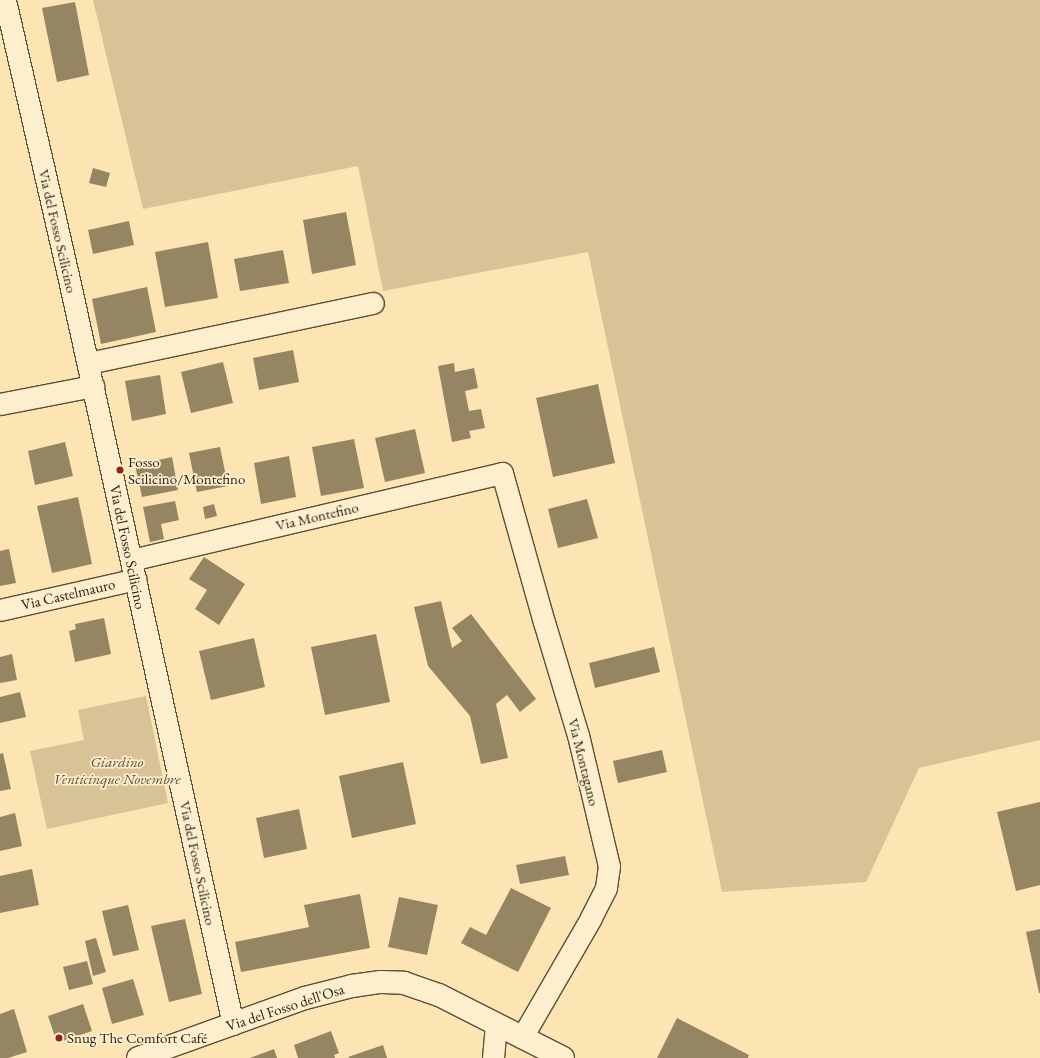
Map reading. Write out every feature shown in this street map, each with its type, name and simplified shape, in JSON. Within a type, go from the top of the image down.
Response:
[{"type":"street","name":"Via del Fosso Scilicino","points":[[5,0],[134,569],[233,1024]]},
{"type":"street","points":[[88,363],[373,303]]},
{"type":"street","points":[[0,404],[93,386]]},
{"type":"street","name":"Via Montefino","points":[[134,569],[502,473]]},
{"type":"street","name":"Via Montagano","points":[[502,473],[578,735],[609,866],[606,888],[591,918],[522,1037]]},
{"type":"street","name":"Via Castelmauro","points":[[0,610],[134,569]]},
{"type":"street","name":"Via del Fosso dell'Osa","points":[[138,1058],[286,1004],[324,992],[381,982],[404,983],[426,989],[563,1058]]},
{"type":"street","points":[[493,1058],[496,1024]]},
{"type":"green space","points":[[93,0],[1040,0],[1040,740],[919,768],[866,882],[722,892],[588,252],[383,291],[358,166],[143,209]]},
{"type":"green space","name":"Giardino Venticinque Novembre","points":[[146,696],[168,803],[47,829],[30,751],[84,740],[78,710]]},
{"type":"building","points":[[75,2],[89,75],[57,82],[42,8]]},
{"type":"building","points":[[93,168],[110,173],[106,187],[89,183]]},
{"type":"building","points":[[346,212],[356,265],[312,274],[303,220]]},
{"type":"building","points":[[129,221],[134,245],[93,254],[88,230]]},
{"type":"building","points":[[208,242],[218,298],[165,307],[155,252]]},
{"type":"building","points":[[283,250],[289,283],[240,291],[234,259]]},
{"type":"building","points":[[147,287],[156,332],[101,344],[92,299]]},
{"type":"building","points":[[293,350],[299,382],[259,390],[253,358]]},
{"type":"building","points":[[223,362],[233,403],[191,413],[181,372]]},
{"type":"building","points":[[454,363],[455,372],[474,368],[478,388],[465,391],[469,411],[481,409],[485,428],[469,431],[471,438],[452,442],[438,366]]},
{"type":"building","points":[[160,375],[166,414],[132,421],[125,381]]},
{"type":"building","points":[[598,384],[615,463],[553,477],[536,398]]},
{"type":"building","points":[[415,429],[425,473],[385,482],[375,438]]},
{"type":"building","points":[[354,439],[364,488],[321,496],[312,447]]},
{"type":"building","points":[[65,442],[73,476],[35,485],[28,451]]},
{"type":"building","points":[[220,447],[228,486],[197,492],[189,453]]},
{"type":"building","points":[[289,456],[296,497],[261,504],[254,463]]},
{"type":"building","points":[[172,457],[178,490],[142,497],[135,465]]},
{"type":"building","points":[[78,497],[92,564],[52,573],[37,506]]},
{"type":"building","points":[[587,499],[598,538],[558,548],[548,509]]},
{"type":"building","points":[[175,501],[179,520],[161,524],[164,539],[150,542],[143,507]]},
{"type":"building","points":[[214,504],[217,516],[205,519],[203,507]]},
{"type":"building","points":[[9,549],[16,583],[0,586],[0,551]]},
{"type":"building","points":[[204,557],[245,584],[219,625],[195,609],[207,590],[189,579]]},
{"type":"building","points":[[441,601],[452,648],[462,641],[452,628],[471,614],[536,699],[520,712],[507,695],[496,704],[508,758],[481,764],[470,716],[428,666],[414,607]]},
{"type":"building","points":[[104,618],[111,654],[75,662],[69,631],[76,629],[75,624]]},
{"type":"building","points":[[376,634],[390,702],[325,715],[311,647]]},
{"type":"building","points":[[254,638],[265,687],[211,700],[199,651]]},
{"type":"building","points":[[654,647],[660,672],[595,688],[589,663]]},
{"type":"building","points":[[12,654],[17,680],[0,683],[0,657]]},
{"type":"building","points":[[20,692],[26,717],[0,723],[0,697]]},
{"type":"building","points":[[662,750],[667,772],[618,783],[613,761]]},
{"type":"building","points":[[3,753],[11,789],[0,791],[0,754]]},
{"type":"building","points":[[403,762],[416,824],[352,838],[339,776]]},
{"type":"building","points":[[1040,802],[1040,885],[1016,891],[997,812]]},
{"type":"building","points":[[299,809],[307,849],[264,858],[256,818]]},
{"type":"building","points":[[15,813],[22,846],[0,851],[0,817]]},
{"type":"building","points":[[565,856],[569,875],[520,884],[516,865]]},
{"type":"building","points":[[32,869],[39,905],[0,913],[0,876]]},
{"type":"building","points":[[511,888],[551,908],[518,972],[461,943],[470,927],[486,935]]},
{"type":"building","points":[[360,894],[370,948],[241,972],[235,942],[309,927],[304,905]]},
{"type":"building","points":[[399,897],[438,905],[427,955],[388,947]]},
{"type":"building","points":[[128,905],[139,950],[113,956],[102,911]]},
{"type":"building","points":[[185,919],[202,994],[169,1002],[151,926]]},
{"type":"building","points":[[1040,929],[1040,993],[1039,993],[1026,932]]},
{"type":"building","points":[[96,938],[106,972],[93,976],[85,941]]},
{"type":"building","points":[[87,961],[93,984],[69,990],[63,967]]},
{"type":"building","points":[[133,979],[144,1015],[112,1024],[102,988]]},
{"type":"building","points":[[83,1004],[92,1031],[57,1043],[48,1016]]},
{"type":"building","points":[[14,1009],[27,1052],[8,1058],[0,1058],[0,1014]]},
{"type":"building","points":[[677,1018],[749,1055],[748,1058],[657,1058]]},
{"type":"building","points":[[331,1031],[339,1053],[334,1055],[335,1058],[298,1058],[294,1045]]},
{"type":"building","points":[[383,1045],[387,1058],[348,1057]]},
{"type":"building","points":[[274,1049],[277,1058],[250,1058]]},
{"type":"place","name":"Fosso Scilicino/Montefino","points":[[120,470]]},
{"type":"place","name":"Snug The Comfort Café","points":[[59,1038]]}]
